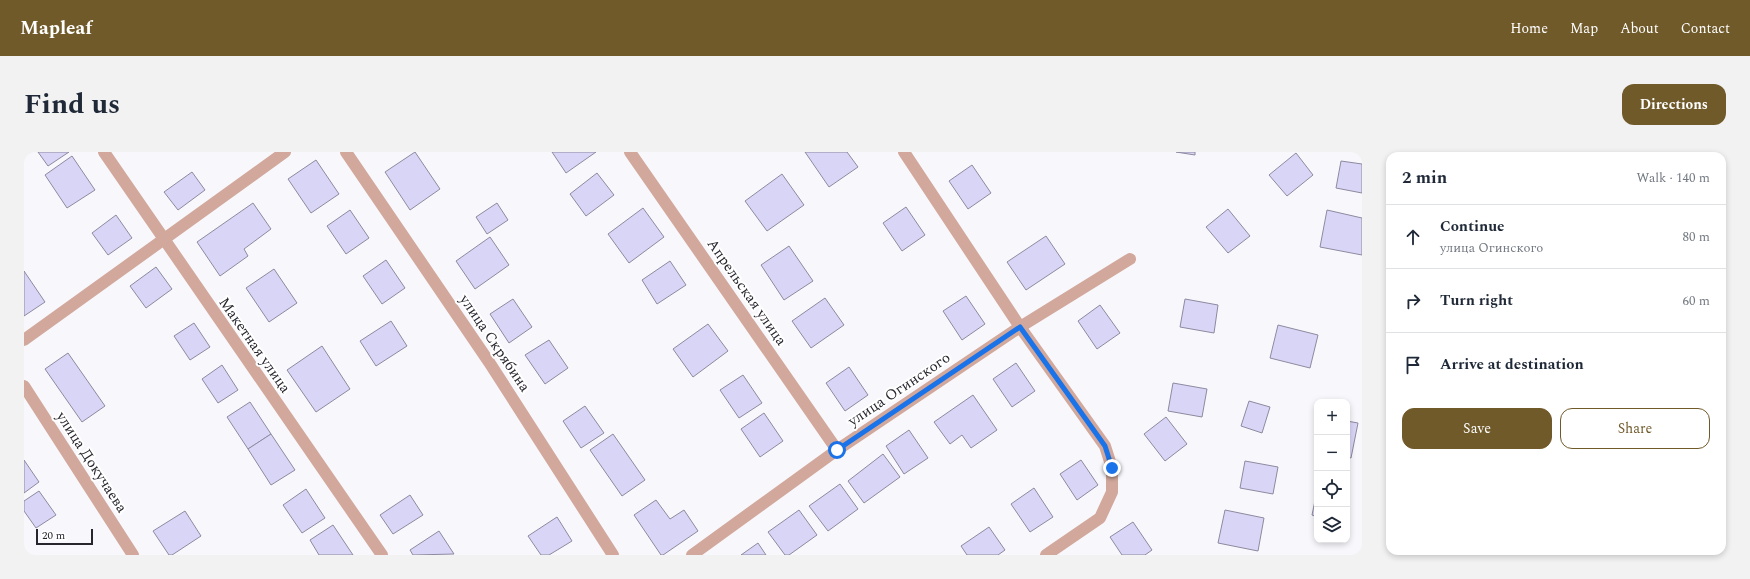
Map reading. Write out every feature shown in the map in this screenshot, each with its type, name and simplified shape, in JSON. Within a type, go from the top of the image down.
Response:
[{"type":"street","name":"Макетная улица","points":[[104,152],[162,239],[382,555]]},
{"type":"street","points":[[24,340],[162,239],[285,152]]},
{"type":"street","name":"улица Скрябина","points":[[346,152],[489,362],[613,555]]},
{"type":"street","name":"Апрельская улица","points":[[630,152],[837,450]]},
{"type":"street","points":[[904,152],[1020,327],[1105,446],[1112,468],[1112,492],[1100,518],[1046,555]]},
{"type":"street","name":"улица Огинского","points":[[692,555],[837,450],[1020,327],[1130,259]]},
{"type":"street","name":"улица Докучаева","points":[[24,386],[133,555]]},
{"type":"building","points":[[38,152],[69,152],[48,166]]},
{"type":"building","points":[[415,152],[440,189],[410,210],[385,172]]},
{"type":"building","points":[[552,152],[596,152],[566,173]]},
{"type":"building","points":[[805,152],[847,152],[858,167],[829,187]]},
{"type":"building","points":[[1176,152],[1195,152],[1195,155]]},
{"type":"building","points":[[1296,153],[1313,175],[1287,196],[1269,175]]},
{"type":"building","points":[[72,156],[95,190],[67,208],[45,175]]},
{"type":"building","points":[[316,160],[339,194],[311,213],[288,179]]},
{"type":"building","points":[[1341,161],[1362,164],[1362,193],[1336,188]]},
{"type":"building","points":[[972,165],[991,193],[968,209],[949,181]]},
{"type":"building","points":[[192,172],[205,190],[178,210],[164,192]]},
{"type":"building","points":[[597,173],[614,195],[586,216],[570,194]]},
{"type":"building","points":[[782,174],[804,205],[767,231],[745,201]]},
{"type":"building","points":[[253,203],[271,229],[244,249],[248,256],[220,276],[197,242]]},
{"type":"building","points":[[497,203],[508,220],[487,234],[476,217]]},
{"type":"building","points":[[906,207],[925,235],[902,251],[883,223]]},
{"type":"building","points":[[643,208],[664,237],[629,263],[608,234]]},
{"type":"building","points":[[1228,209],[1250,236],[1228,253],[1206,227]]},
{"type":"building","points":[[350,210],[369,238],[346,254],[327,226]]},
{"type":"building","points":[[1327,210],[1362,218],[1362,255],[1320,247]]},
{"type":"building","points":[[116,215],[132,238],[108,255],[92,233]]},
{"type":"building","points":[[1046,236],[1065,264],[1026,290],[1007,262]]},
{"type":"building","points":[[490,237],[509,265],[475,289],[456,261]]},
{"type":"building","points":[[789,246],[813,281],[784,300],[761,265]]},
{"type":"building","points":[[386,260],[405,288],[382,304],[363,276]]},
{"type":"building","points":[[670,261],[686,285],[657,304],[642,280]]},
{"type":"building","points":[[156,267],[172,289],[146,308],[130,286]]},
{"type":"building","points":[[274,269],[297,303],[269,322],[246,288]]},
{"type":"building","points":[[24,271],[45,302],[24,316]]},
{"type":"building","points":[[966,296],[985,324],[962,340],[943,311]]},
{"type":"building","points":[[825,298],[844,325],[811,348],[792,321]]},
{"type":"building","points":[[513,299],[532,327],[509,343],[490,314]]},
{"type":"building","points":[[1185,299],[1218,305],[1214,333],[1180,327]]},
{"type":"building","points":[[1100,305],[1120,333],[1097,349],[1078,321]]},
{"type":"building","points":[[391,321],[407,346],[376,366],[360,341]]},
{"type":"building","points":[[194,323],[210,347],[190,360],[174,336]]},
{"type":"building","points":[[708,324],[728,351],[693,377],[673,349]]},
{"type":"building","points":[[1278,325],[1318,335],[1310,368],[1270,358]]},
{"type":"building","points":[[549,340],[568,368],[545,384],[525,355]]},
{"type":"building","points":[[322,346],[350,389],[316,412],[287,370]]},
{"type":"building","points":[[68,353],[105,406],[82,422],[45,369]]},
{"type":"building","points":[[1016,363],[1035,391],[1012,407],[993,379]]},
{"type":"building","points":[[222,365],[238,390],[218,403],[202,379]]},
{"type":"building","points":[[849,367],[868,395],[845,411],[826,383]]},
{"type":"building","points":[[743,375],[762,403],[739,418],[720,390]]},
{"type":"building","points":[[1173,383],[1207,389],[1202,417],[1168,411]]},
{"type":"building","points":[[973,395],[997,430],[971,448],[962,435],[950,444],[934,422]]},
{"type":"building","points":[[1249,401],[1270,407],[1262,433],[1241,426]]},
{"type":"building","points":[[250,402],[271,434],[248,449],[227,417]]},
{"type":"building","points":[[585,406],[604,433],[581,448],[563,421]]},
{"type":"building","points":[[764,413],[783,441],[760,457],[741,429]]},
{"type":"building","points":[[1166,417],[1187,444],[1165,461],[1144,434]]},
{"type":"building","points":[[1350,422],[1358,423],[1350,458]]},
{"type":"building","points":[[909,430],[928,458],[904,474],[886,446]]},
{"type":"building","points":[[271,434],[295,470],[271,485],[248,449]]},
{"type":"building","points":[[613,434],[645,480],[622,496],[590,450]]},
{"type":"building","points":[[883,454],[900,477],[864,503],[848,481]]},
{"type":"building","points":[[24,460],[39,482],[24,493]]},
{"type":"building","points":[[1081,460],[1098,485],[1077,500],[1060,474]]},
{"type":"building","points":[[1245,461],[1278,467],[1273,494],[1240,488]]},
{"type":"building","points":[[840,484],[858,509],[828,531],[809,506]]},
{"type":"building","points":[[1034,488],[1053,517],[1030,532],[1011,504]]},
{"type":"building","points":[[306,489],[325,518],[302,533],[283,505]]},
{"type":"building","points":[[39,491],[56,515],[36,528],[24,511],[24,501]]},
{"type":"building","points":[[410,495],[423,515],[393,534],[380,515]]},
{"type":"building","points":[[656,500],[670,519],[684,510],[698,531],[663,555],[661,555],[634,515]]},
{"type":"building","points":[[1314,506],[1314,516],[1312,515]]},
{"type":"building","points":[[799,510],[817,535],[789,555],[785,555],[768,532]]},
{"type":"building","points":[[1225,510],[1264,518],[1258,551],[1218,543]]},
{"type":"building","points":[[185,511],[201,536],[172,555],[169,555],[153,531]]},
{"type":"building","points":[[557,517],[572,541],[549,555],[541,555],[528,536]]},
{"type":"building","points":[[1133,522],[1152,550],[1145,555],[1122,555],[1110,537]]},
{"type":"building","points":[[333,525],[353,555],[319,555],[310,540]]},
{"type":"building","points":[[989,527],[1005,550],[998,555],[967,555],[961,546]]},
{"type":"building","points":[[439,531],[454,554],[413,555],[410,550]]},
{"type":"building","points":[[758,543],[766,555],[741,555]]},
{"type":"route","points":[[837,450],[1020,327],[1105,446],[1112,468]]}]
